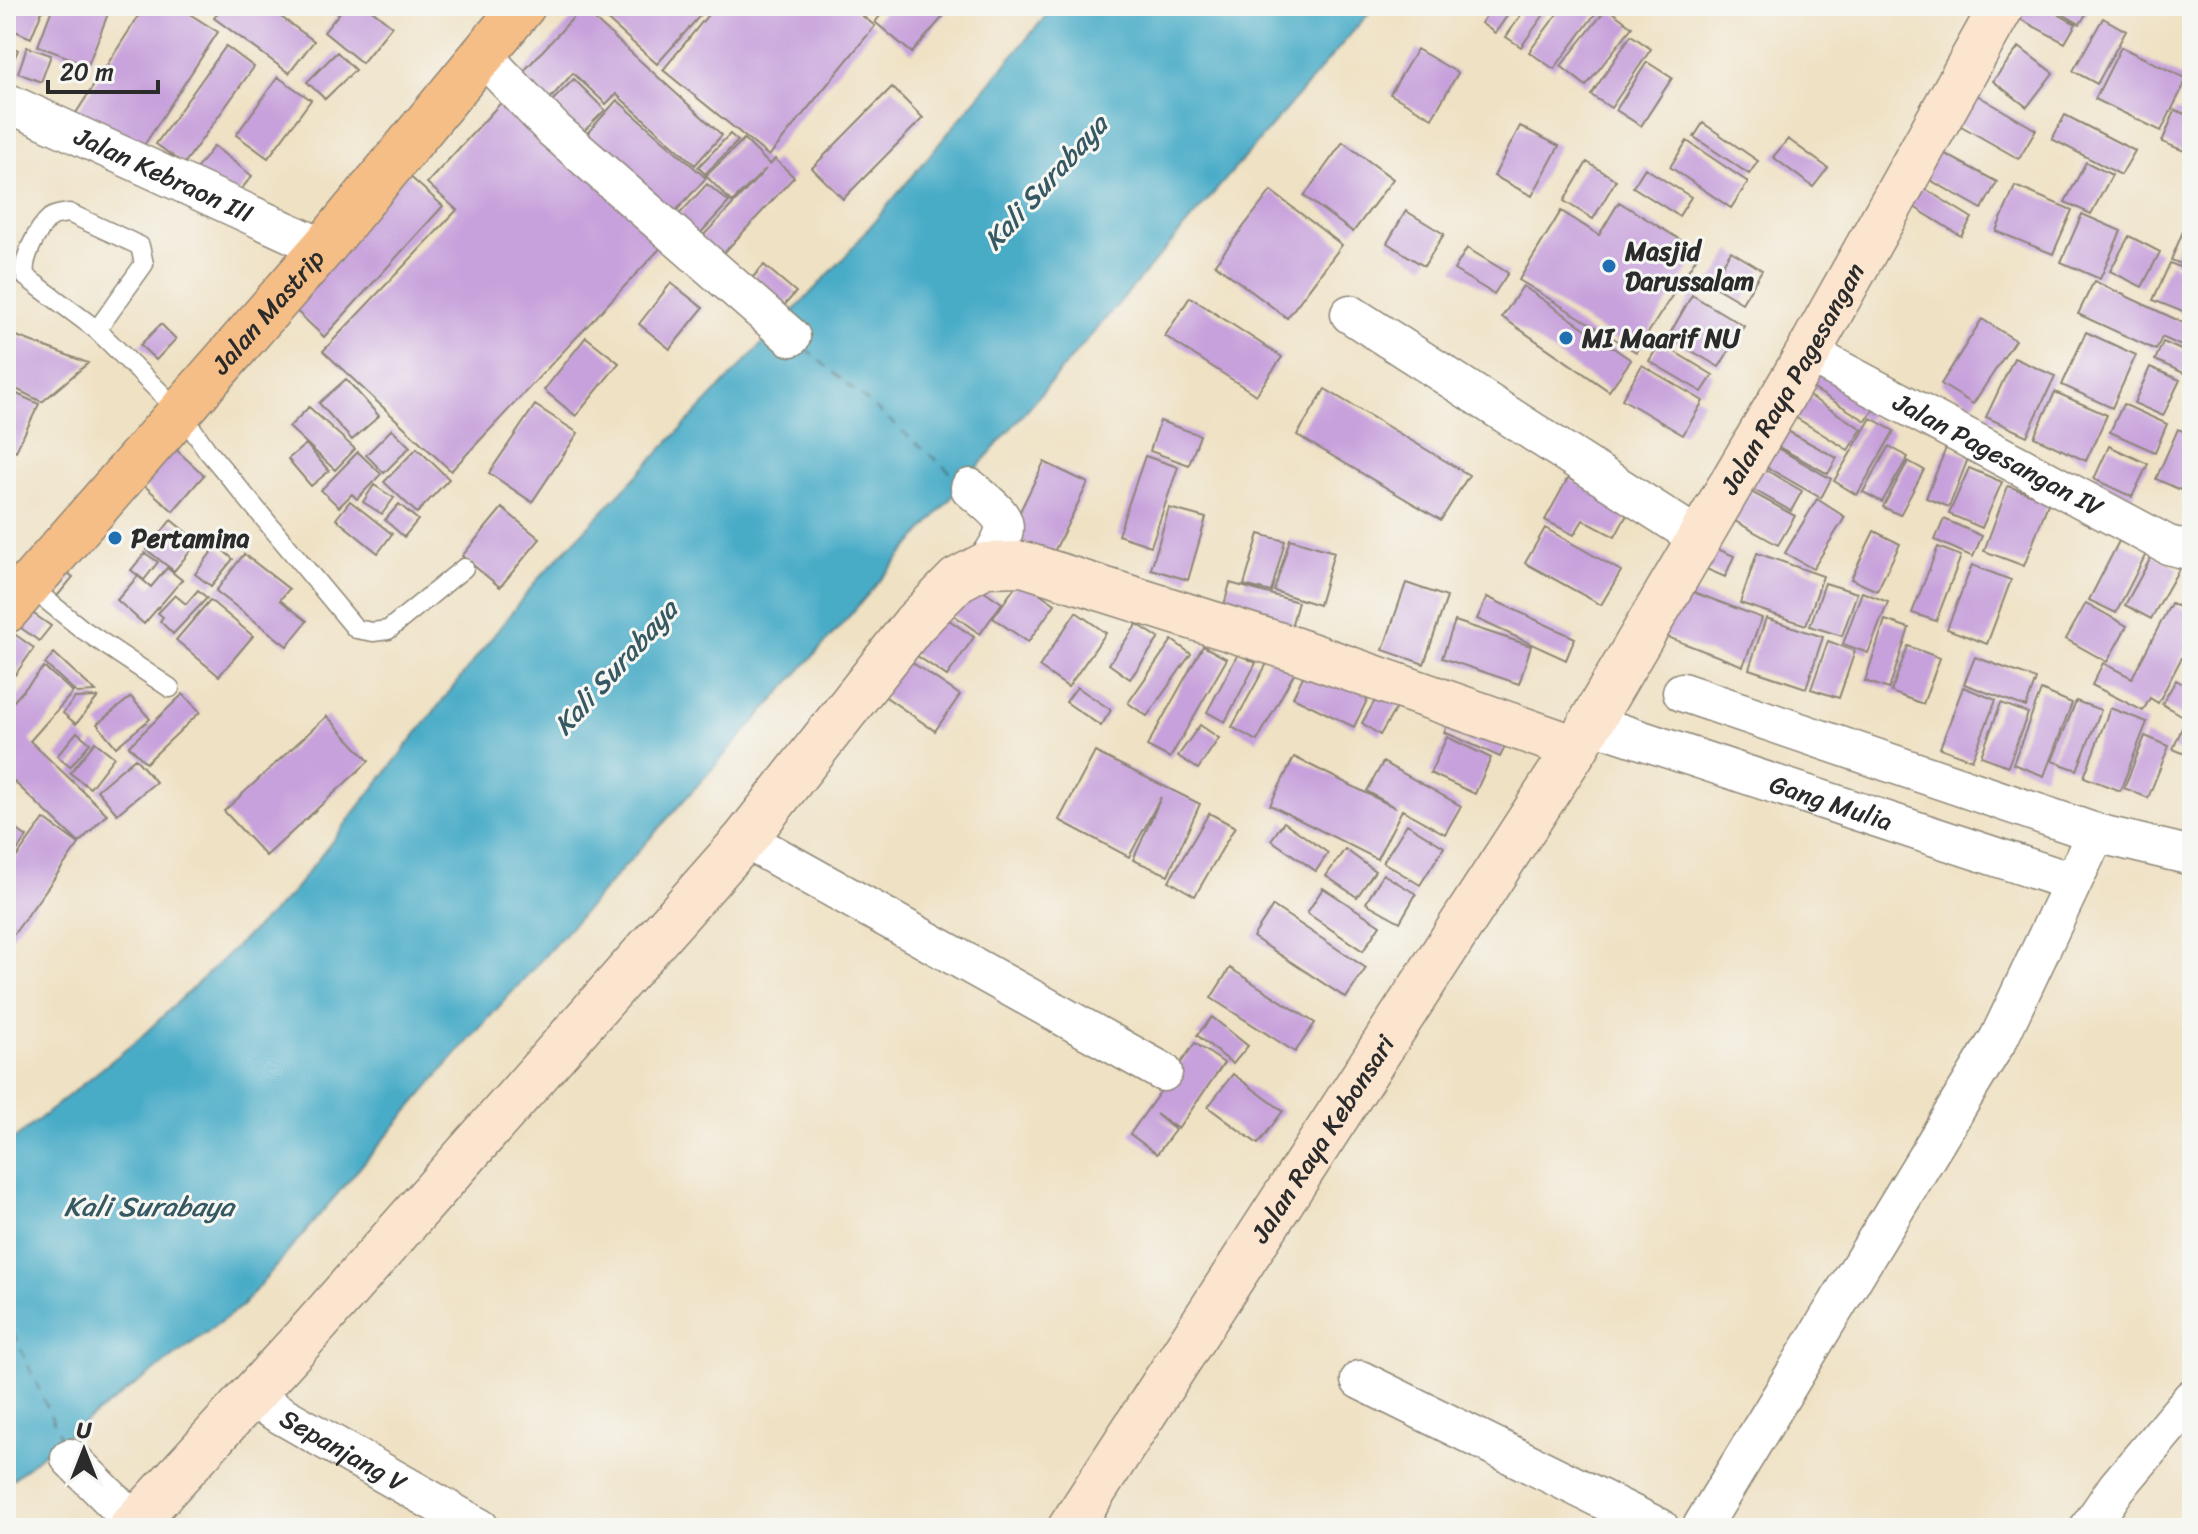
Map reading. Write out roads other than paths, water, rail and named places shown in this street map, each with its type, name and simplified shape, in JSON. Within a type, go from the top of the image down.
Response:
[{"type":"main road","name":"Jalan Mastrip","points":[[17,598],[323,248],[523,6]]},
{"type":"street","name":"Jalan Raya Pagesangan","points":[[1583,735],[1808,353],[2002,6]]},
{"type":"street","points":[[482,55],[554,130],[791,337]]},
{"type":"street","name":"Jalan Kebraon III","points":[[6,102],[323,248]]},
{"type":"street","points":[[1350,314],[1700,539]]},
{"type":"street","name":"Jalan Pagesangan IV","points":[[1808,353],[2168,545],[2192,551]]},
{"type":"street","points":[[70,1458],[132,1525],[325,1315],[745,839],[914,624],[957,580],[985,565],[1002,543],[1006,528],[1004,517],[970,488]]},
{"type":"street","points":[[985,565],[1023,564],[1293,649],[1583,735]]},
{"type":"street","points":[[1682,692],[2096,833],[2192,856]]},
{"type":"street","name":"Gang Mulia","points":[[1583,735],[2072,882]]},
{"type":"street","name":"Jalan Raya Kebonsari","points":[[1070,1528],[1583,735]]},
{"type":"street","points":[[1712,1524],[1999,1038],[2096,833]]},
{"type":"street","points":[[745,839],[1163,1072]]},
{"type":"street","points":[[1360,1380],[1660,1528]]},
{"type":"street","name":"Sepanjang V","points":[[248,1396],[480,1528]]},
{"type":"street","points":[[2089,1528],[2117,1487],[2192,1398]]},
{"type":"lane","points":[[97,330],[144,264],[144,255],[140,246],[69,213],[59,214],[49,219],[24,262],[26,277],[97,330],[181,413],[207,450],[356,629],[373,632],[388,630],[464,568]]},
{"type":"lane","points":[[17,598],[82,629],[170,688]]},
{"type":"water","name":"Kali Surabaya","points":[[1054,6],[1375,6],[851,614],[453,1058],[242,1306],[50,1448],[6,1485],[6,1146],[140,1038],[289,896],[538,579],[844,258]]},
{"type":"place","name":"Masjid Darussalam","points":[[1609,266]]},
{"type":"place","name":"MI Maarif NU","points":[[1566,338]]},
{"type":"place","name":"Pertamina","points":[[115,538]]}]
